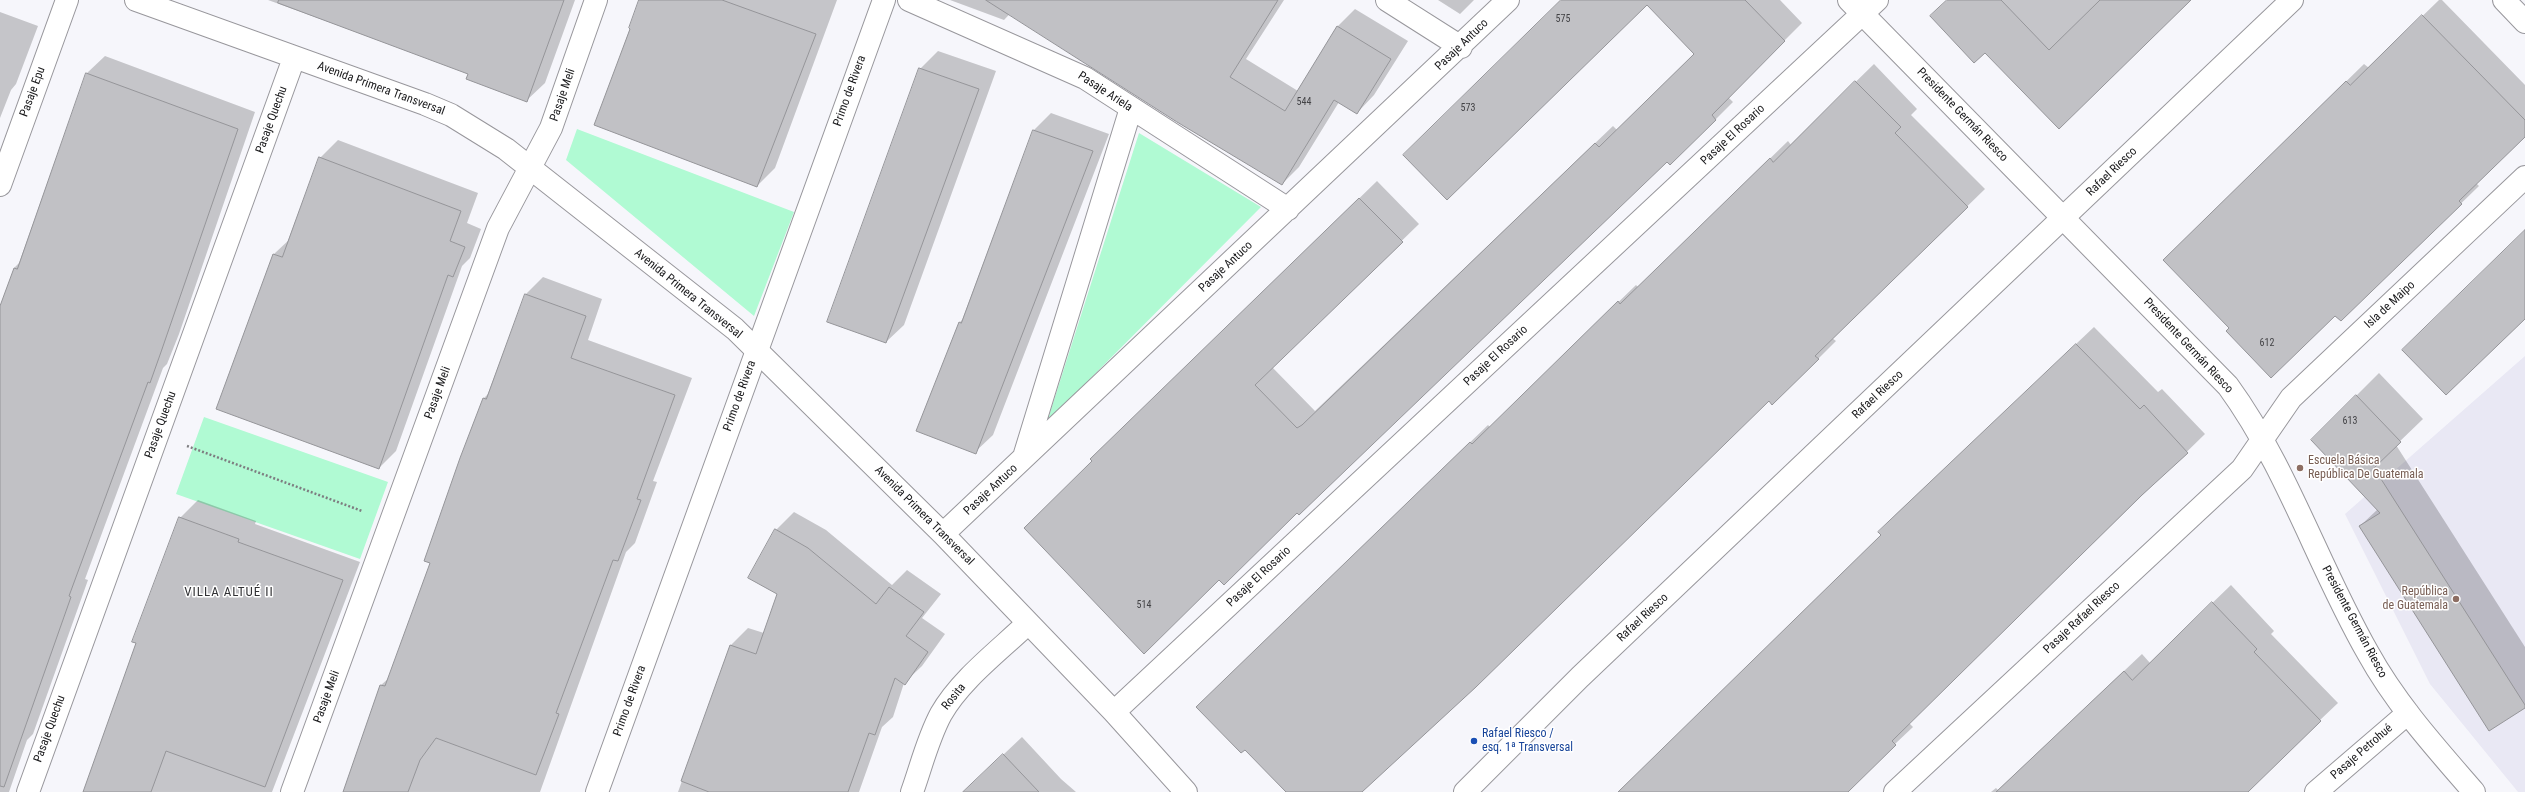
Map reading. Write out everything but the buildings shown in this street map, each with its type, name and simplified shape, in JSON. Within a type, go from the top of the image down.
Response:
[{"type":"street","name":"Pasaje Epu","points":[[0,185],[67,0]]},
{"type":"street","name":"Avenida Primera Transversal","points":[[136,0],[451,115],[506,149],[735,329],[943,534],[1114,712],[1186,792]]},
{"type":"street","name":"Pasaje Meli","points":[[292,792],[498,228],[551,128],[596,0]]},
{"type":"street","name":"Primo de Rivera","points":[[597,792],[884,0]]},
{"type":"street","name":"Pasaje Ariela","points":[[909,0],[1061,65],[1085,78],[1288,209]]},
{"type":"street","points":[[1387,0],[1461,47]]},
{"type":"street","name":"Pasaje Antuco","points":[[943,534],[1461,47],[1508,0]]},
{"type":"street","name":"Rafael Riesco","points":[[1465,792],[1580,677],[2065,218],[2292,0]]},
{"type":"street","points":[[2504,0],[2525,22]]},
{"type":"street","name":"Presidente Germán Riesco","points":[[1863,4],[2015,170],[2065,218],[2228,386],[2263,439],[2367,652],[2385,682],[2408,713],[2474,792]]},
{"type":"street","name":"Pasaje El Rosario","points":[[1114,712],[1863,4]]},
{"type":"street","name":"Pasaje Quechu","points":[[28,792],[294,58]]},
{"type":"street","points":[[1024,459],[1131,108]]},
{"type":"street","name":"Isla de Maipo","points":[[2263,439],[2291,398],[2525,177]]},
{"type":"street","name":"Pasaje Rafael Riesco","points":[[1895,792],[2242,469],[2263,439]]},
{"type":"street","name":"Rosita","points":[[912,792],[936,726],[951,700],[1028,623]]},
{"type":"street","name":"Pasaje Petrohué","points":[[2316,792],[2408,713]]},
{"type":"path","points":[[157,435],[391,521]]},
{"type":"shaded area","name":"República de Guatemala","points":[[2525,356],[2525,792],[2518,792],[2430,684],[2345,514]]},
{"type":"green space","points":[[577,129],[794,212],[754,316],[566,160]]},
{"type":"green space","points":[[1139,133],[1261,207],[1047,422]]},
{"type":"green space","points":[[204,417],[388,482],[360,559],[176,494]]},
{"type":"place","name":"Escuela Básica República De Guatemala","points":[[2300,468]]},
{"type":"place","name":"República de Guatemala","points":[[2456,599]]},
{"type":"place","name":"Rafael Riesco / esq. 1ª Transversal","points":[[1474,741]]},
{"type":"district","name":"VILLA ALTUÉ II","points":[[229,593]]}]
